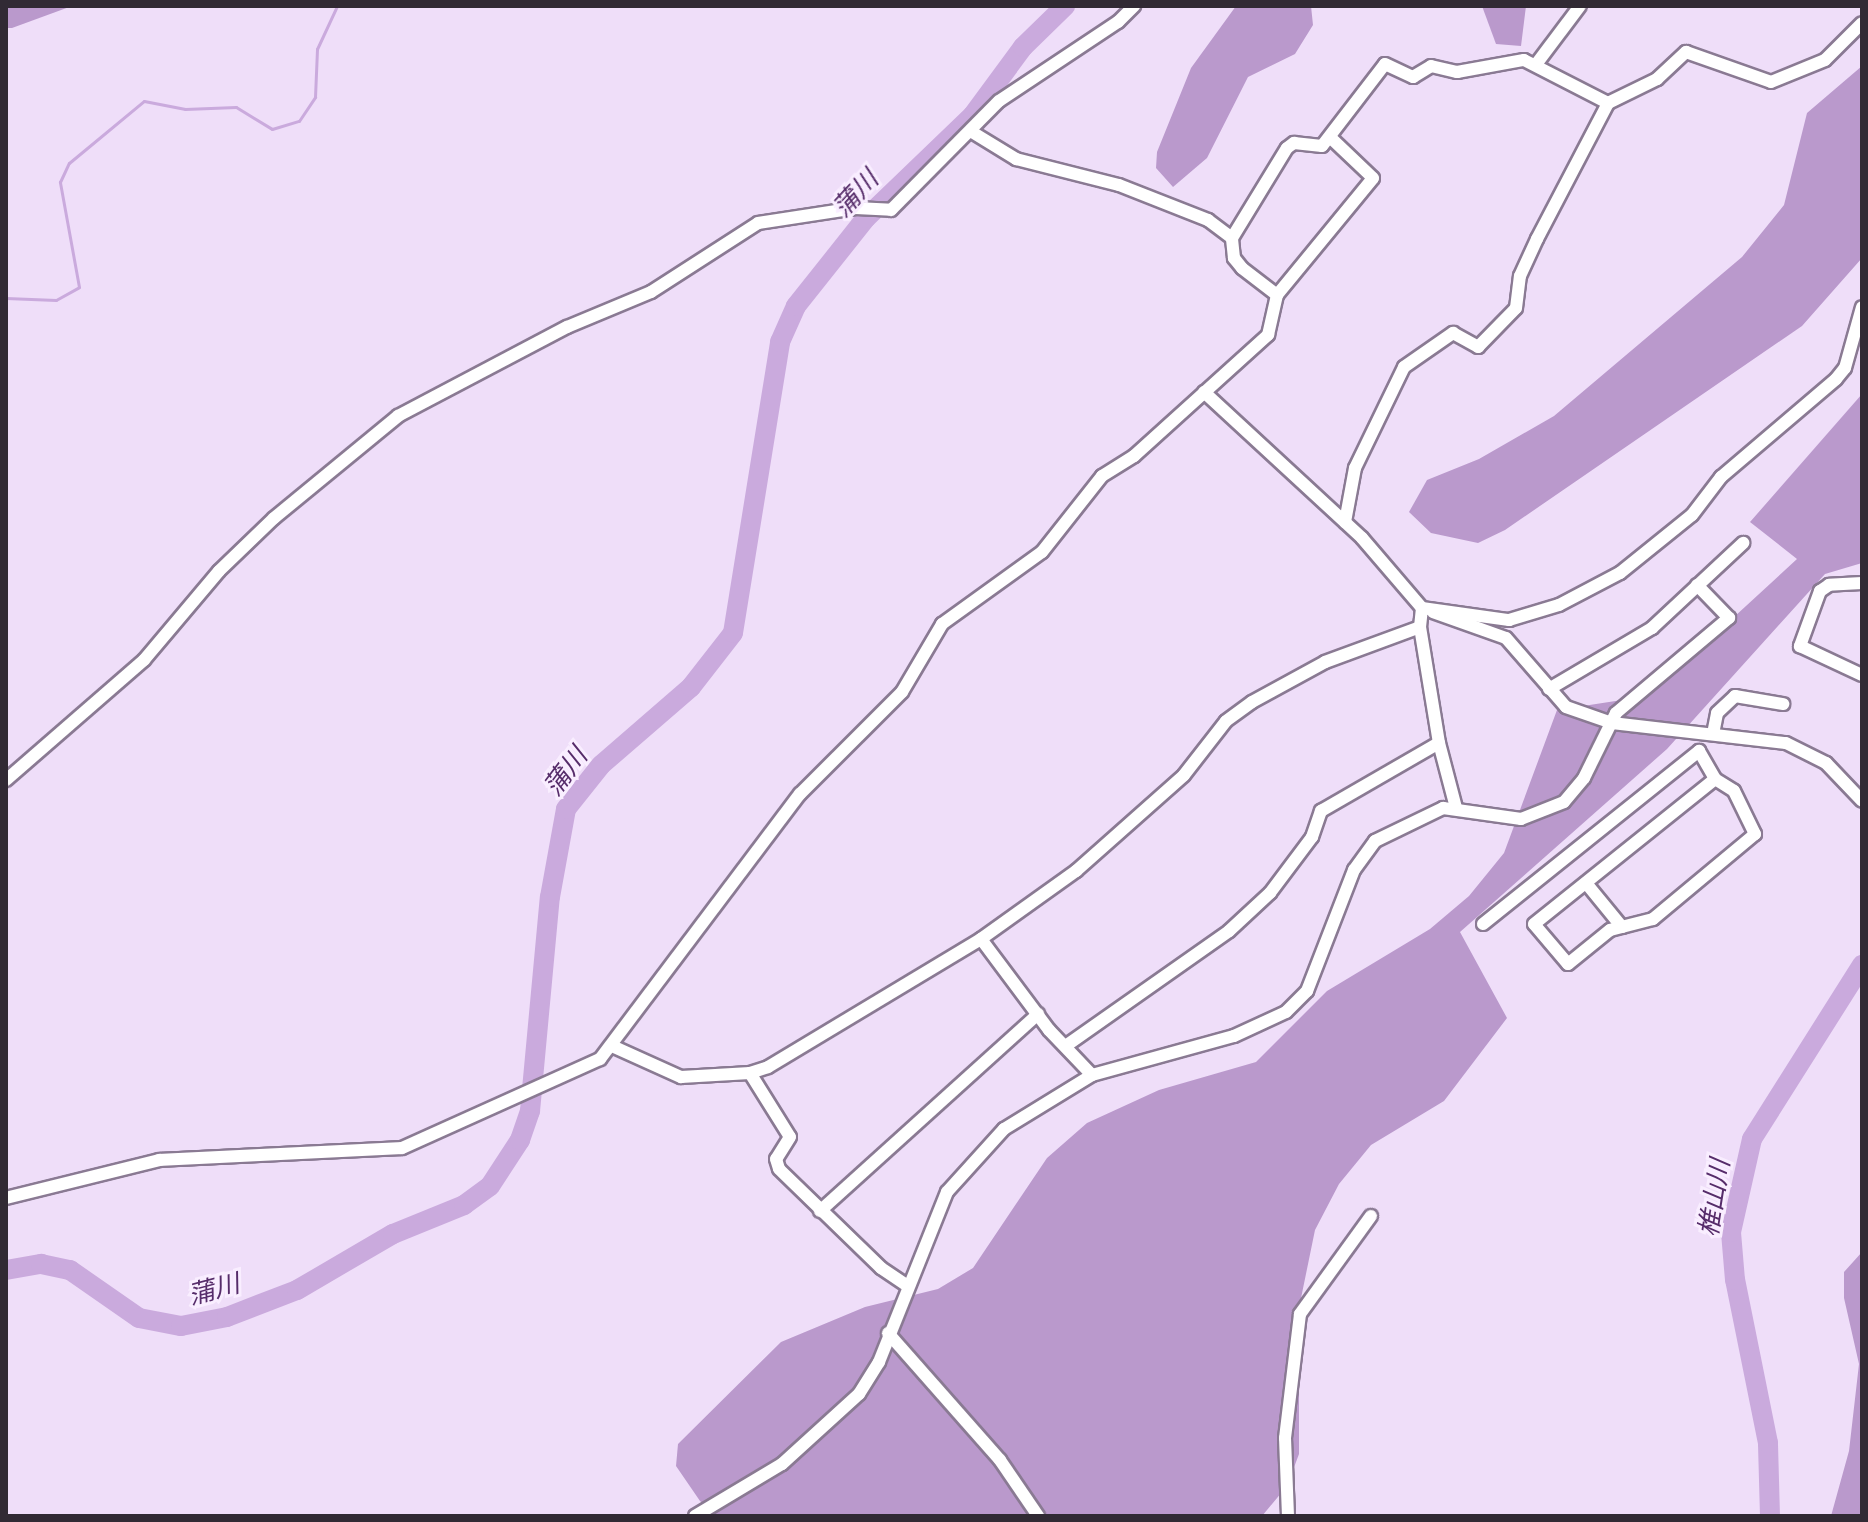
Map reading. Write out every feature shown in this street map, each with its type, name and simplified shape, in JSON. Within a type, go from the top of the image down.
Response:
[{"type":"street","points":[[6,780],[144,660],[219,571],[274,518],[398,416],[567,327],[651,292],[758,223],[856,208],[891,210],[1008,93],[1118,22],[1134,6]]},
{"type":"street","points":[[1537,63],[1580,6]]},
{"type":"street","points":[[1345,522],[1355,468],[1404,367],[1453,333],[1478,347],[1510,315],[1537,239],[1608,103],[1657,79],[1686,52],[1771,82],[1825,60],[1862,23]]},
{"type":"street","points":[[1277,295],[1234,258],[1232,238],[1287,148],[1294,143],[1322,146],[1385,64],[1413,77],[1431,66],[1457,72],[1509,59],[1537,63],[1608,103]]},
{"type":"street","points":[[972,132],[1016,159],[1119,185],[1208,220],[1232,238]]},
{"type":"street","points":[[6,1198],[159,1160],[225,1153],[380,1152],[431,1137],[590,1066],[612,1046],[800,794],[902,692],[942,624],[1042,552],[1102,476],[1134,456],[1268,335],[1277,295],[1373,178],[1330,137]]},
{"type":"street","points":[[1422,608],[1509,620],[1559,605],[1620,573],[1692,515],[1721,477],[1836,379],[1845,368],[1862,307]]},
{"type":"street","points":[[1204,392],[1345,522],[1422,608],[1506,638],[1566,707],[1612,723],[1800,748],[1826,763],[1862,801]]},
{"type":"street","points":[[1549,689],[1637,640],[1743,543]]},
{"type":"street","points":[[1862,583],[1829,585],[1820,591],[1800,646],[1862,675]]},
{"type":"street","points":[[695,1516],[782,1464],[859,1394],[956,1180],[1004,1129],[1092,1075],[1234,1036],[1286,1012],[1307,991],[1317,972],[1361,855],[1375,841],[1428,813],[1456,808],[1521,819],[1553,810],[1584,778],[1616,713],[1729,618],[1697,585]]},
{"type":"street","points":[[1422,608],[1420,627],[1439,743],[1456,808]]},
{"type":"street","points":[[612,1046],[681,1077],[750,1073],[981,939],[1076,871],[1184,775],[1226,721],[1252,702],[1325,662],[1420,627]]},
{"type":"street","points":[[1483,924],[1699,751],[1717,713],[1735,696],[1783,704]]},
{"type":"street","points":[[1067,1045],[1229,931],[1270,893],[1312,837],[1321,811],[1439,743]]},
{"type":"street","points":[[1699,751],[1715,779],[1734,791],[1755,834],[1653,919],[1610,930],[1568,964],[1534,924],[1715,779]]},
{"type":"street","points":[[1586,883],[1622,927]]},
{"type":"street","points":[[981,939],[1038,1014],[1092,1075]]},
{"type":"street","points":[[820,1211],[1038,1014]]},
{"type":"street","points":[[750,1073],[790,1137],[776,1164],[820,1211],[906,1285]]},
{"type":"street","points":[[1288,1516],[1285,1438],[1300,1314],[1371,1216]]},
{"type":"street","points":[[888,1333],[1000,1460],[1038,1516]]},
{"type":"shaded area","points":[[6,6],[72,6],[6,28]]},
{"type":"shaded area","points":[[1236,6],[1311,6],[1313,25],[1295,54],[1248,77],[1207,158],[1173,187],[1156,168],[1157,152],[1191,68]]},
{"type":"shaded area","points":[[1482,6],[1526,6],[1521,46],[1496,44]]},
{"type":"shaded area","points":[[1862,66],[1862,258],[1802,326],[1505,530],[1478,543],[1431,533],[1409,512],[1427,480],[1479,459],[1554,416],[1742,257],[1784,205],[1807,113]]},
{"type":"shaded area","points":[[1862,394],[1862,563],[1825,574],[1667,749],[1460,932],[1507,1018],[1444,1101],[1371,1145],[1339,1184],[1315,1230],[1299,1308],[1299,1454],[1287,1486],[1262,1516],[718,1516],[700,1501],[676,1466],[678,1444],[781,1342],[865,1307],[938,1289],[973,1268],[1047,1158],[1087,1123],[1159,1090],[1256,1062],[1327,991],[1430,929],[1469,896],[1504,853],[1557,710],[1648,696],[1797,559],[1750,522]]},
{"type":"shaded area","points":[[1862,1252],[1862,1516],[1831,1516],[1849,1451],[1859,1364],[1844,1298],[1844,1272]]},
{"type":"waterway","points":[[6,298],[56,300],[79,287],[60,182],[69,163],[144,101],[185,109],[236,107],[272,129],[299,121],[315,97],[317,49],[337,6]]},
{"type":"waterway","name":"蒲川","points":[[6,1270],[41,1264],[70,1270],[139,1318],[181,1326],[227,1317],[297,1290],[393,1234],[464,1205],[490,1186],[520,1140],[530,1111],[550,897],[566,809],[601,765],[691,687],[733,633],[780,342],[796,306],[866,218],[973,115],[1023,47],[1065,6]]},
{"type":"waterway","name":"椎山川","points":[[1770,1516],[1768,1443],[1735,1280],[1731,1232],[1752,1139],[1862,965]]}]
